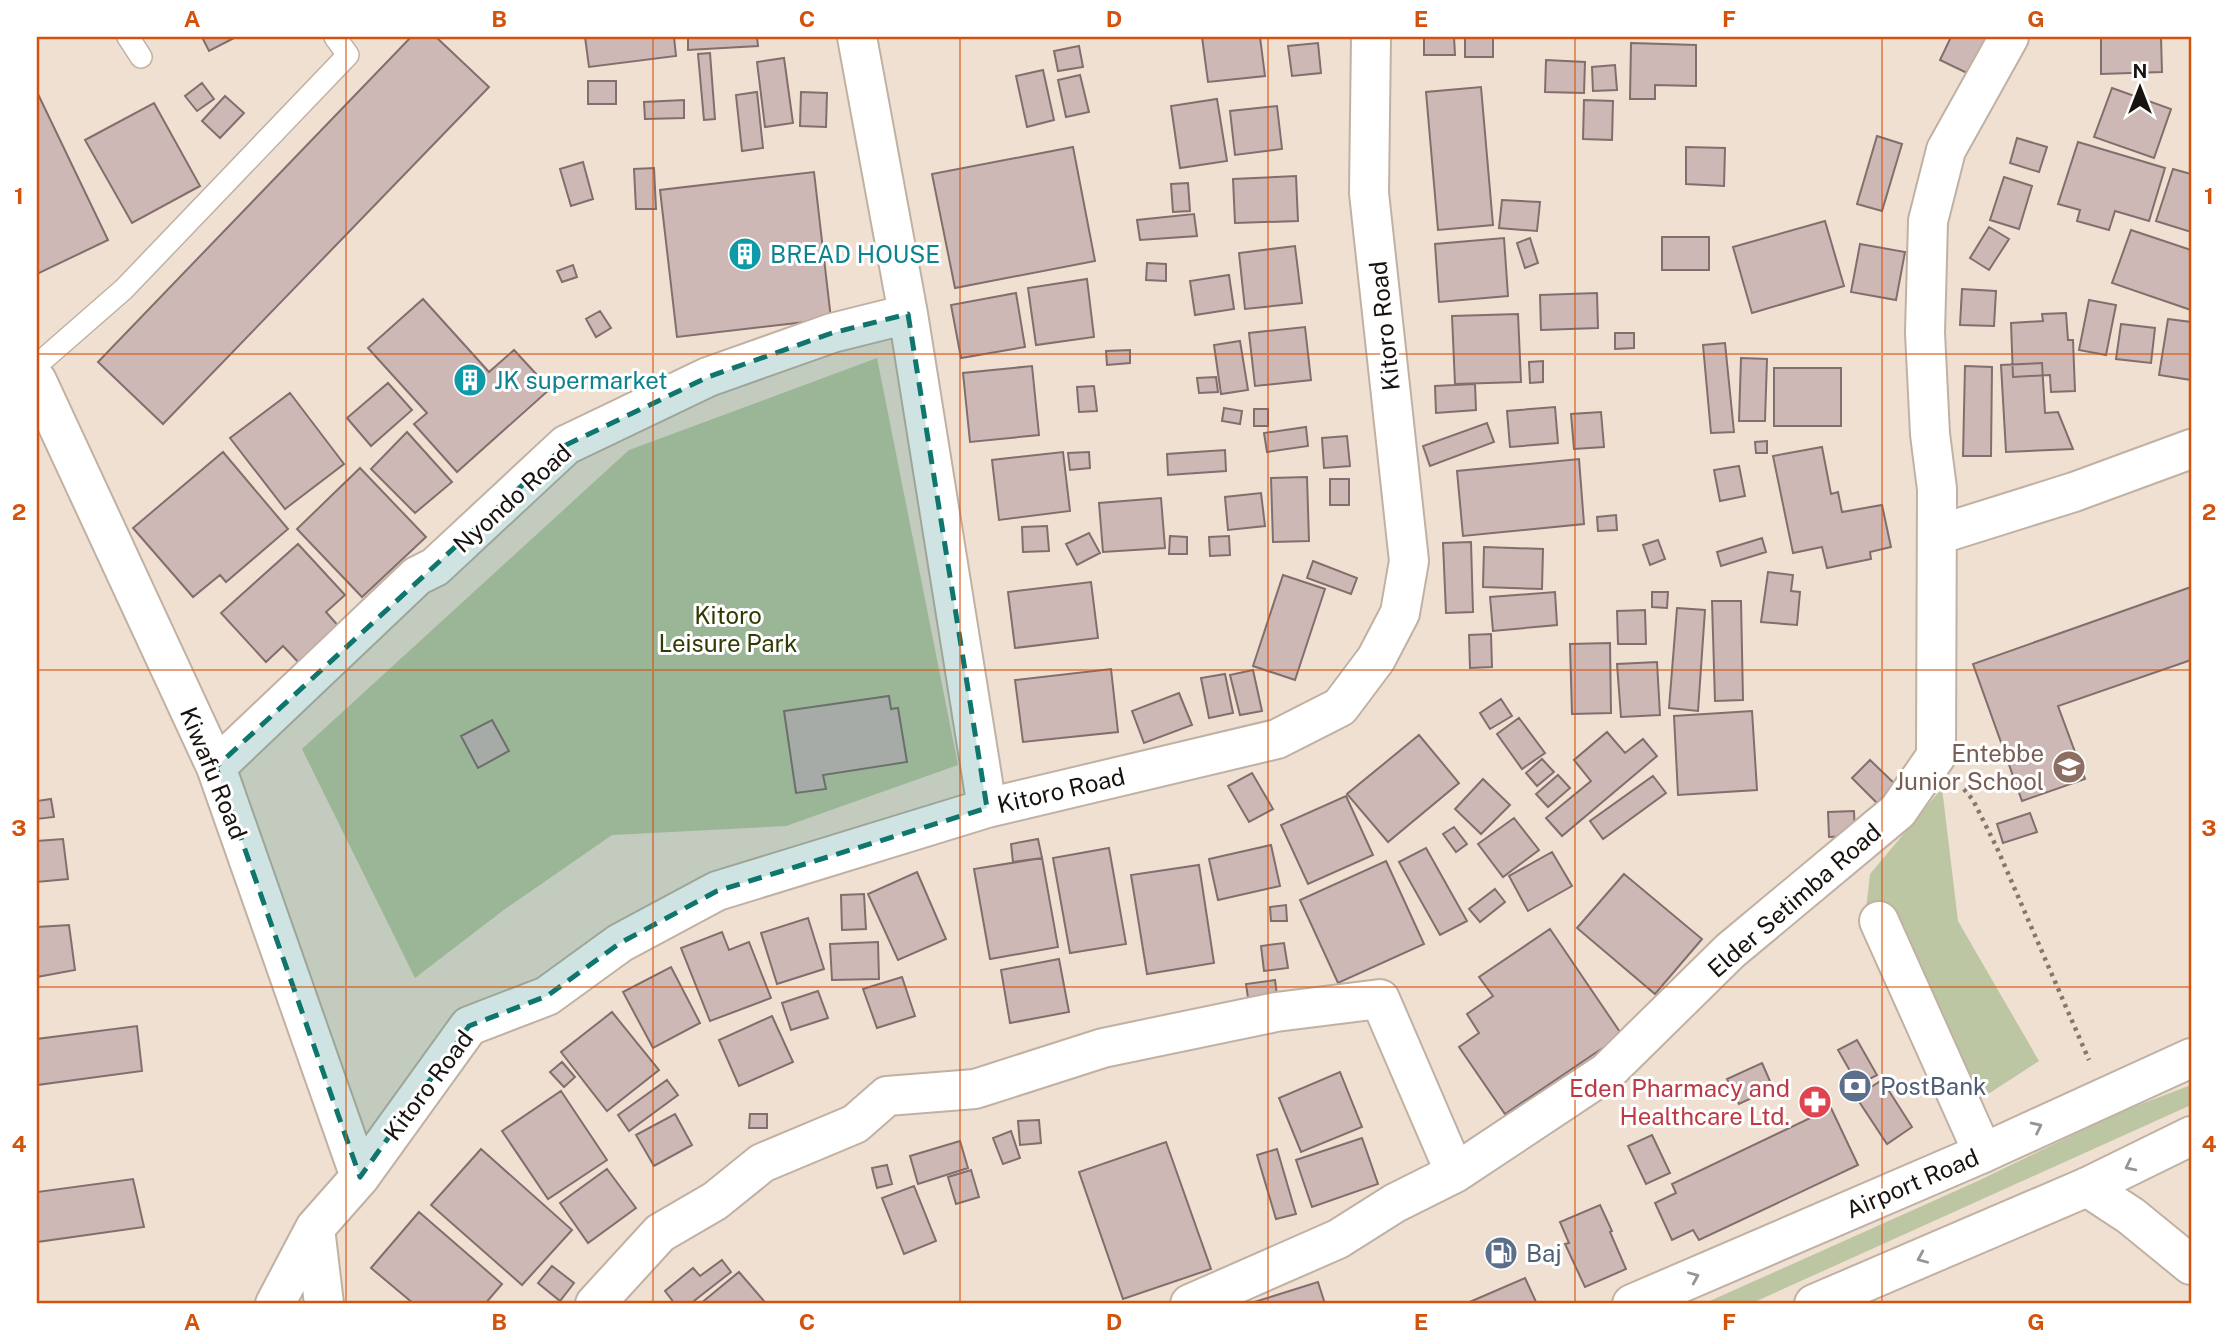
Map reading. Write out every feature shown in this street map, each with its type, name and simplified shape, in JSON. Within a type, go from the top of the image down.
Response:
[{"type":"main road","points":[[857,37],[908,314],[987,808]]},
{"type":"main road","name":"Kitoro Road","points":[[275,1304],[315,1228],[360,1177],[469,1026],[547,996],[620,943],[717,891],[987,808],[1277,739],[1340,707],[1376,659],[1399,612],[1409,561],[1369,193],[1371,37]]},
{"type":"main road","points":[[1936,756],[1937,489],[1930,434],[1925,332],[1928,220],[1946,150],[2009,37]]},
{"type":"main road","name":"Nyondo Road","points":[[216,766],[417,576],[435,567],[566,444],[708,377],[832,332],[908,314]]},
{"type":"main road","name":"Kiwafu Road","points":[[37,381],[216,766],[360,1177]]},
{"type":"main road","points":[[1937,535],[2074,492],[2191,449]]},
{"type":"main road","name":"Elder Setimba Road","points":[[1190,1304],[1338,1239],[1395,1203],[1455,1172],[1607,1072],[1730,951],[1898,811],[1936,756]]},
{"type":"main road","points":[[1879,920],[1983,1153]]},
{"type":"main road","points":[[595,1304],[660,1233],[715,1201],[762,1163],[855,1124],[887,1096],[975,1089],[1103,1048],[1276,1012],[1380,999],[1455,1172]]},
{"type":"main road","name":"Airport Road","points":[[1632,1304],[1983,1153],[2191,1058]]},
{"type":"main road","points":[[1814,1304],[2087,1186],[2191,1136]]},
{"type":"main road","points":[[2087,1186],[2191,1261]]},
{"type":"main road","points":[[315,1228],[324,1304]]},
{"type":"lane","points":[[128,37],[141,57]]},
{"type":"lane","points":[[37,365],[124,289],[348,55],[335,37]]},
{"type":"path","points":[[1936,756],[1973,800],[1997,848],[2105,1096]]},
{"type":"highlighted area","points":[[908,314],[987,808],[717,891],[620,943],[547,996],[469,1026],[360,1177],[216,767],[566,445],[708,377],[832,333]]},
{"type":"green space","name":"Kitoro Leisure Park","points":[[877,358],[958,765],[786,826],[612,835],[505,909],[415,978],[302,749],[629,450]]},
{"type":"green space","points":[[1942,788],[1958,921],[2039,1061],[1971,1105],[1865,918],[1870,874]]},
{"type":"green space","points":[[2191,1085],[2191,1105],[1750,1304],[1703,1304],[1980,1180],[2120,1112]]},
{"type":"building","points":[[202,37],[236,37],[209,51]]},
{"type":"building","points":[[411,37],[436,37],[489,87],[163,424],[98,362]]},
{"type":"building","points":[[585,37],[674,37],[676,56],[589,67]]},
{"type":"building","points":[[688,37],[757,37],[758,46],[688,50]]},
{"type":"building","points":[[1202,37],[1260,37],[1265,76],[1208,82]]},
{"type":"building","points":[[1424,37],[1454,37],[1455,55],[1424,55]]},
{"type":"building","points":[[1951,37],[1989,37],[1971,75],[1940,60]]},
{"type":"building","points":[[2101,37],[2161,37],[2162,72],[2101,74]]},
{"type":"building","points":[[1465,38],[1493,38],[1493,57],[1465,57]]},
{"type":"building","points":[[1318,43],[1321,73],[1292,76],[1288,46]]},
{"type":"building","points":[[1631,43],[1696,45],[1696,86],[1655,85],[1655,99],[1630,99]]},
{"type":"building","points":[[1079,46],[1083,67],[1058,71],[1054,51]]},
{"type":"building","points":[[710,53],[715,119],[704,120],[698,54]]},
{"type":"building","points":[[784,58],[793,123],[765,127],[757,62]]},
{"type":"building","points":[[1546,60],[1585,62],[1584,93],[1545,92]]},
{"type":"building","points":[[1615,65],[1617,90],[1593,91],[1592,67]]},
{"type":"building","points":[[1043,70],[1054,120],[1027,127],[1016,76]]},
{"type":"building","points":[[1080,75],[1089,112],[1066,117],[1058,80]]},
{"type":"building","points":[[588,81],[616,81],[616,104],[588,104]]},
{"type":"building","points":[[202,83],[214,99],[197,111],[185,96]]},
{"type":"building","points":[[1481,87],[1493,225],[1438,230],[1426,92]]},
{"type":"building","points":[[2112,88],[2171,109],[2154,158],[2094,137]]},
{"type":"building","points":[[37,92],[108,240],[37,274]]},
{"type":"building","points":[[757,92],[763,148],[742,151],[736,95]]},
{"type":"building","points":[[801,92],[827,93],[826,127],[800,126]]},
{"type":"building","points":[[225,96],[244,113],[220,138],[202,121]]},
{"type":"building","points":[[1217,99],[1227,161],[1180,168],[1171,106]]},
{"type":"building","points":[[684,100],[684,118],[645,119],[644,102]]},
{"type":"building","points":[[1584,100],[1613,101],[1612,140],[1583,139]]},
{"type":"building","points":[[154,103],[200,186],[132,223],[85,140]]},
{"type":"building","points":[[1277,106],[1282,149],[1235,155],[1230,111]]},
{"type":"building","points":[[1877,136],[1902,144],[1882,211],[1857,204]]},
{"type":"building","points":[[2017,138],[2047,147],[2039,172],[2010,163]]},
{"type":"building","points":[[2078,142],[2165,168],[2149,221],[2115,211],[2109,230],[2077,221],[2080,210],[2058,204]]},
{"type":"building","points":[[1073,147],[1095,261],[955,288],[932,174]]},
{"type":"building","points":[[1686,147],[1725,148],[1724,186],[1686,184]]},
{"type":"building","points":[[583,162],[593,199],[571,206],[560,169]]},
{"type":"building","points":[[654,168],[656,209],[636,209],[634,169]]},
{"type":"building","points":[[2173,169],[2191,174],[2191,232],[2156,221]]},
{"type":"building","name":"BREAD HOUSE","points":[[814,172],[831,319],[677,337],[660,190]]},
{"type":"building","points":[[1296,176],[1298,221],[1235,223],[1233,179]]},
{"type":"building","points":[[2004,177],[2032,186],[2019,229],[1990,220]]},
{"type":"building","points":[[1188,183],[1190,211],[1173,212],[1171,184]]},
{"type":"building","points":[[1502,200],[1540,202],[1537,231],[1499,228]]},
{"type":"building","points":[[1194,214],[1197,236],[1140,240],[1137,220]]},
{"type":"building","points":[[1825,221],[1844,286],[1752,313],[1733,247]]},
{"type":"building","points":[[1989,227],[2009,239],[1989,270],[1970,258]]},
{"type":"building","points":[[2131,230],[2191,250],[2191,310],[2112,283]]},
{"type":"building","points":[[1662,237],[1709,237],[1709,270],[1662,270]]},
{"type":"building","points":[[1504,238],[1508,296],[1439,302],[1435,244]]},
{"type":"building","points":[[1530,238],[1538,263],[1525,268],[1517,243]]},
{"type":"building","points":[[1860,244],[1905,252],[1896,300],[1851,292]]},
{"type":"building","points":[[1295,246],[1302,303],[1245,309],[1239,253]]},
{"type":"building","points":[[1147,263],[1166,264],[1166,281],[1146,280]]},
{"type":"building","points":[[573,265],[577,277],[562,282],[557,271]]},
{"type":"building","points":[[1229,275],[1234,309],[1195,315],[1190,281]]},
{"type":"building","points":[[1087,279],[1094,337],[1036,345],[1028,288]]},
{"type":"building","points":[[1962,289],[1996,291],[1994,326],[1960,325]]},
{"type":"building","points":[[1016,293],[1025,347],[961,358],[951,305]]},
{"type":"building","points":[[1597,293],[1598,328],[1541,330],[1540,295]]},
{"type":"building","name":"JK supermarket","points":[[423,299],[489,372],[514,350],[550,389],[457,472],[414,424],[427,413],[368,348]]},
{"type":"building","points":[[2089,300],[2116,305],[2106,355],[2079,350]]},
{"type":"building","points":[[600,311],[611,328],[596,337],[586,319]]},
{"type":"building","points":[[2066,313],[2068,340],[2073,340],[2075,391],[2051,392],[2050,375],[2013,377],[2011,323],[2043,321],[2042,314]]},
{"type":"building","points":[[1518,314],[1521,382],[1455,384],[1452,316]]},
{"type":"building","points":[[2168,319],[2191,322],[2191,380],[2159,375]]},
{"type":"building","points":[[2121,324],[2155,328],[2151,363],[2116,359]]},
{"type":"building","points":[[1305,327],[1311,380],[1255,386],[1249,333]]},
{"type":"building","points":[[1615,333],[1634,333],[1634,348],[1615,349]]},
{"type":"building","points":[[1240,341],[1248,390],[1221,394],[1214,345]]},
{"type":"building","points":[[1725,343],[1734,432],[1711,433],[1703,345]]},
{"type":"building","points":[[1130,350],[1130,363],[1107,365],[1106,351]]},
{"type":"building","points":[[1741,358],[1767,359],[1765,421],[1739,421]]},
{"type":"building","points":[[1543,361],[1543,382],[1530,383],[1529,362]]},
{"type":"building","points":[[2042,363],[2045,413],[2058,412],[2073,449],[2006,452],[2001,365]]},
{"type":"building","points":[[1032,366],[1039,435],[970,442],[963,373]]},
{"type":"building","points":[[1965,366],[1992,367],[1991,456],[1963,456]]},
{"type":"building","points":[[1774,368],[1841,368],[1841,426],[1774,426]]},
{"type":"building","points":[[1216,377],[1218,392],[1199,393],[1197,378]]},
{"type":"building","points":[[388,383],[412,410],[371,446],[347,418]]},
{"type":"building","points":[[1475,384],[1476,410],[1436,413],[1435,386]]},
{"type":"building","points":[[1094,386],[1097,411],[1079,412],[1077,387]]},
{"type":"building","points":[[290,393],[344,464],[285,509],[230,438]]},
{"type":"building","points":[[1555,407],[1558,443],[1510,447],[1507,411]]},
{"type":"building","points":[[1224,408],[1242,411],[1240,424],[1222,421]]},
{"type":"building","points":[[1254,409],[1268,409],[1268,426],[1254,426]]},
{"type":"building","points":[[1601,412],[1604,447],[1574,449],[1571,414]]},
{"type":"building","points":[[1487,423],[1494,442],[1430,466],[1423,446]]},
{"type":"building","points":[[1306,427],[1308,446],[1267,452],[1264,433]]},
{"type":"building","points":[[407,432],[452,482],[415,513],[371,469]]},
{"type":"building","points":[[1347,436],[1350,466],[1324,468],[1322,438]]},
{"type":"building","points":[[1767,441],[1767,453],[1756,453],[1755,442]]},
{"type":"building","points":[[1822,447],[1831,494],[1838,492],[1842,512],[1882,505],[1891,547],[1870,552],[1871,559],[1827,568],[1822,547],[1793,553],[1773,456]]},
{"type":"building","points":[[1225,450],[1226,471],[1168,475],[1167,454]]},
{"type":"building","points":[[223,452],[288,529],[226,582],[220,575],[193,597],[133,528]]},
{"type":"building","points":[[1063,452],[1070,511],[999,520],[992,460]]},
{"type":"building","points":[[1089,452],[1090,468],[1070,470],[1068,453]]},
{"type":"building","points":[[1579,459],[1584,524],[1463,536],[1457,471]]},
{"type":"building","points":[[1739,466],[1745,496],[1720,501],[1714,470]]},
{"type":"building","points":[[360,468],[426,537],[362,597],[297,529]]},
{"type":"building","points":[[1307,477],[1309,541],[1273,542],[1271,478]]},
{"type":"building","points":[[1330,479],[1349,479],[1349,505],[1330,505]]},
{"type":"building","points":[[1261,493],[1265,526],[1228,530],[1225,497]]},
{"type":"building","points":[[1161,498],[1165,548],[1103,552],[1099,503]]},
{"type":"building","points":[[1616,515],[1617,530],[1598,531],[1597,517]]},
{"type":"building","points":[[1047,526],[1049,551],[1023,552],[1022,527]]},
{"type":"building","points":[[1089,533],[1100,553],[1077,565],[1066,544]]},
{"type":"building","points":[[1170,536],[1187,537],[1187,554],[1169,554]]},
{"type":"building","points":[[1229,536],[1230,555],[1210,556],[1209,537]]},
{"type":"building","points":[[1762,538],[1766,552],[1721,566],[1717,552]]},
{"type":"building","points":[[1658,540],[1665,559],[1650,565],[1643,545]]},
{"type":"building","points":[[1471,542],[1473,612],[1446,613],[1443,543]]},
{"type":"building","points":[[298,544],[345,595],[326,612],[341,629],[301,665],[283,646],[266,662],[221,613]]},
{"type":"building","points":[[1484,547],[1543,549],[1542,589],[1483,587]]},
{"type":"building","points":[[1313,561],[1357,578],[1351,594],[1307,578]]},
{"type":"building","points":[[1768,572],[1793,575],[1791,591],[1800,592],[1797,625],[1761,622]]},
{"type":"building","points":[[1283,575],[1325,589],[1295,680],[1253,666]]},
{"type":"building","points":[[1091,582],[1098,638],[1015,648],[1008,592]]},
{"type":"building","points":[[2191,587],[2191,660],[2058,706],[2085,779],[2022,801],[1973,664]]},
{"type":"building","points":[[1555,592],[1557,625],[1493,631],[1490,597]]},
{"type":"building","points":[[1652,592],[1668,592],[1667,608],[1652,607]]},
{"type":"building","points":[[1712,601],[1741,601],[1743,700],[1715,701]]},
{"type":"building","points":[[1677,608],[1705,610],[1698,711],[1669,708]]},
{"type":"building","points":[[1645,610],[1646,644],[1618,644],[1617,611]]},
{"type":"building","points":[[1491,634],[1492,667],[1470,668],[1469,635]]},
{"type":"building","points":[[1610,643],[1611,713],[1572,714],[1570,644]]},
{"type":"building","points":[[1657,662],[1660,715],[1621,717],[1617,664]]},
{"type":"building","points":[[1111,669],[1118,732],[1023,742],[1015,680]]},
{"type":"building","points":[[1253,670],[1262,711],[1240,715],[1230,675]]},
{"type":"building","points":[[1225,674],[1233,713],[1209,718],[1201,678]]},
{"type":"building","points":[[1179,693],[1192,725],[1144,743],[1132,711]]},
{"type":"building","points":[[889,696],[891,709],[898,708],[907,762],[823,775],[826,789],[796,793],[784,711]]},
{"type":"building","points":[[1501,699],[1512,716],[1490,729],[1480,713]]},
{"type":"building","points":[[1752,711],[1757,790],[1678,795],[1674,716]]},
{"type":"building","points":[[1519,718],[1545,753],[1522,769],[1497,734]]},
{"type":"building","points":[[492,720],[509,751],[478,768],[461,736]]},
{"type":"building","points":[[1607,732],[1625,753],[1643,739],[1657,756],[1562,836],[1546,818],[1591,781],[1574,760]]},
{"type":"building","points":[[1419,735],[1459,783],[1388,842],[1347,794]]},
{"type":"building","points":[[1542,759],[1554,772],[1537,786],[1526,773]]},
{"type":"building","points":[[1870,760],[1896,785],[1877,803],[1852,778]]},
{"type":"building","points":[[1252,773],[1273,809],[1249,822],[1228,786]]},
{"type":"building","points":[[1558,775],[1570,788],[1548,807],[1536,794]]},
{"type":"building","points":[[1653,776],[1666,793],[1603,839],[1590,821]]},
{"type":"building","points":[[1483,779],[1510,805],[1481,834],[1455,809]]},
{"type":"building","points":[[1346,796],[1373,855],[1308,884],[1281,825]]},
{"type":"building","points":[[51,799],[54,817],[37,819],[37,801]]},
{"type":"building","points":[[1854,811],[1855,836],[1829,837],[1828,812]]},
{"type":"building","points":[[2030,813],[2037,832],[2003,843],[1997,824]]},
{"type":"building","points":[[1514,818],[1539,850],[1503,877],[1478,844]]},
{"type":"building","points":[[1454,827],[1467,844],[1456,852],[1443,834]]},
{"type":"building","points":[[63,839],[68,879],[37,882],[37,841]]},
{"type":"building","points":[[1038,839],[1042,858],[1013,862],[1011,844]]},
{"type":"building","points":[[1271,845],[1280,886],[1218,900],[1209,859]]},
{"type":"building","points":[[1109,848],[1126,944],[1070,953],[1053,858]]},
{"type":"building","points":[[1426,848],[1467,921],[1440,935],[1399,862]]},
{"type":"building","points":[[1552,852],[1572,886],[1528,911],[1509,876]]},
{"type":"building","points":[[1042,858],[1058,947],[990,959],[974,869]]},
{"type":"building","points":[[1386,861],[1424,944],[1338,983],[1300,900]]},
{"type":"building","points":[[1199,865],[1214,963],[1147,974],[1131,875]]},
{"type":"building","points":[[917,872],[946,939],[898,960],[868,894]]},
{"type":"building","points":[[1624,874],[1702,939],[1655,994],[1577,928]]},
{"type":"building","points":[[1495,889],[1505,902],[1480,922],[1469,909]]},
{"type":"building","points":[[864,894],[866,929],[842,930],[841,895]]},
{"type":"building","points":[[1286,905],[1287,921],[1271,921],[1270,907]]},
{"type":"building","points":[[808,918],[824,969],[777,984],[761,933]]},
{"type":"building","points":[[69,925],[75,970],[37,977],[37,927]]},
{"type":"building","points":[[1550,929],[1622,1035],[1505,1114],[1459,1047],[1479,1033],[1467,1014],[1493,996],[1479,977]]},
{"type":"building","points":[[722,932],[729,950],[749,942],[771,998],[710,1021],[681,948]]},
{"type":"building","points":[[878,942],[879,979],[832,980],[830,944]]},
{"type":"building","points":[[1284,943],[1288,968],[1264,971],[1261,946]]},
{"type":"building","points":[[1059,959],[1069,1012],[1010,1023],[1001,970]]},
{"type":"building","points":[[671,967],[700,1023],[653,1048],[623,992]]},
{"type":"building","points":[[902,977],[915,1016],[877,1028],[863,989]]},
{"type":"building","points":[[1275,980],[1277,995],[1248,998],[1246,984]]},
{"type":"building","points":[[818,991],[828,1018],[791,1030],[782,1003]]},
{"type":"building","points":[[612,1012],[659,1070],[607,1111],[561,1052]]},
{"type":"building","points":[[772,1016],[793,1062],[739,1086],[719,1040]]},
{"type":"building","points":[[137,1026],[142,1071],[37,1085],[37,1039]]},
{"type":"building","points":[[1857,1040],[1877,1075],[1858,1085],[1838,1050]]},
{"type":"building","points":[[562,1062],[575,1077],[564,1087],[550,1072]]},
{"type":"building","points":[[1762,1063],[1773,1088],[1739,1104],[1727,1079]]},
{"type":"building","points":[[1340,1072],[1362,1127],[1301,1152],[1279,1098]]},
{"type":"building","points":[[667,1080],[678,1095],[629,1131],[618,1115]]},
{"type":"building","points":[[1882,1080],[1912,1127],[1887,1144],[1856,1097]]},
{"type":"building","points":[[561,1091],[607,1160],[548,1199],[502,1131]]},
{"type":"building","points":[[1831,1108],[1858,1165],[1699,1240],[1693,1230],[1672,1240],[1655,1203],[1676,1193],[1672,1184]]},
{"type":"building","points":[[675,1114],[692,1145],[654,1166],[636,1135]]},
{"type":"building","points":[[750,1114],[767,1114],[767,1128],[749,1128]]},
{"type":"building","points":[[1039,1120],[1041,1143],[1020,1145],[1018,1121]]},
{"type":"building","points":[[1011,1131],[1020,1158],[1003,1164],[993,1138]]},
{"type":"building","points":[[1652,1135],[1670,1173],[1646,1184],[1628,1146]]},
{"type":"building","points":[[1362,1138],[1378,1184],[1312,1207],[1296,1160]]},
{"type":"building","points":[[960,1141],[968,1168],[918,1184],[910,1156]]},
{"type":"building","points":[[1166,1142],[1211,1269],[1123,1299],[1079,1172]]},
{"type":"building","points":[[481,1149],[572,1230],[522,1285],[431,1205]]},
{"type":"building","points":[[1277,1149],[1296,1214],[1276,1219],[1257,1155]]},
{"type":"building","points":[[887,1165],[892,1184],[877,1188],[872,1168]]},
{"type":"building","points":[[607,1169],[636,1208],[588,1243],[560,1203]]},
{"type":"building","points":[[971,1170],[979,1197],[956,1204],[948,1177]]},
{"type":"building","points":[[133,1179],[144,1227],[37,1242],[37,1192]]},
{"type":"building","points":[[914,1186],[936,1241],[904,1254],[882,1198]]},
{"type":"building","points":[[1600,1205],[1626,1269],[1585,1287],[1565,1244],[1569,1243],[1560,1222]]},
{"type":"building","points":[[419,1212],[502,1284],[485,1304],[414,1304],[371,1268]]},
{"type":"building","points":[[722,1260],[731,1272],[690,1304],[675,1304],[665,1291],[693,1268],[700,1276]]},
{"type":"building","points":[[552,1266],[574,1283],[560,1301],[538,1283]]},
{"type":"building","points":[[739,1272],[764,1301],[760,1304],[700,1304]]},
{"type":"building","points":[[1525,1278],[1537,1304],[1465,1304]]},
{"type":"building","points":[[1318,1282],[1325,1304],[1248,1304]]},
{"type":"place","name":"BREAD HOUSE","points":[[745,254]]},
{"type":"place","name":"JK supermarket","points":[[470,380]]},
{"type":"place","name":"Entebbe Junior School","points":[[2069,767]]},
{"type":"place","name":"PostBank","points":[[1855,1086]]},
{"type":"place","name":"Eden Pharmacy and Healthcare Ltd.","points":[[1815,1102]]},
{"type":"place","name":"Baj","points":[[1501,1253]]}]
